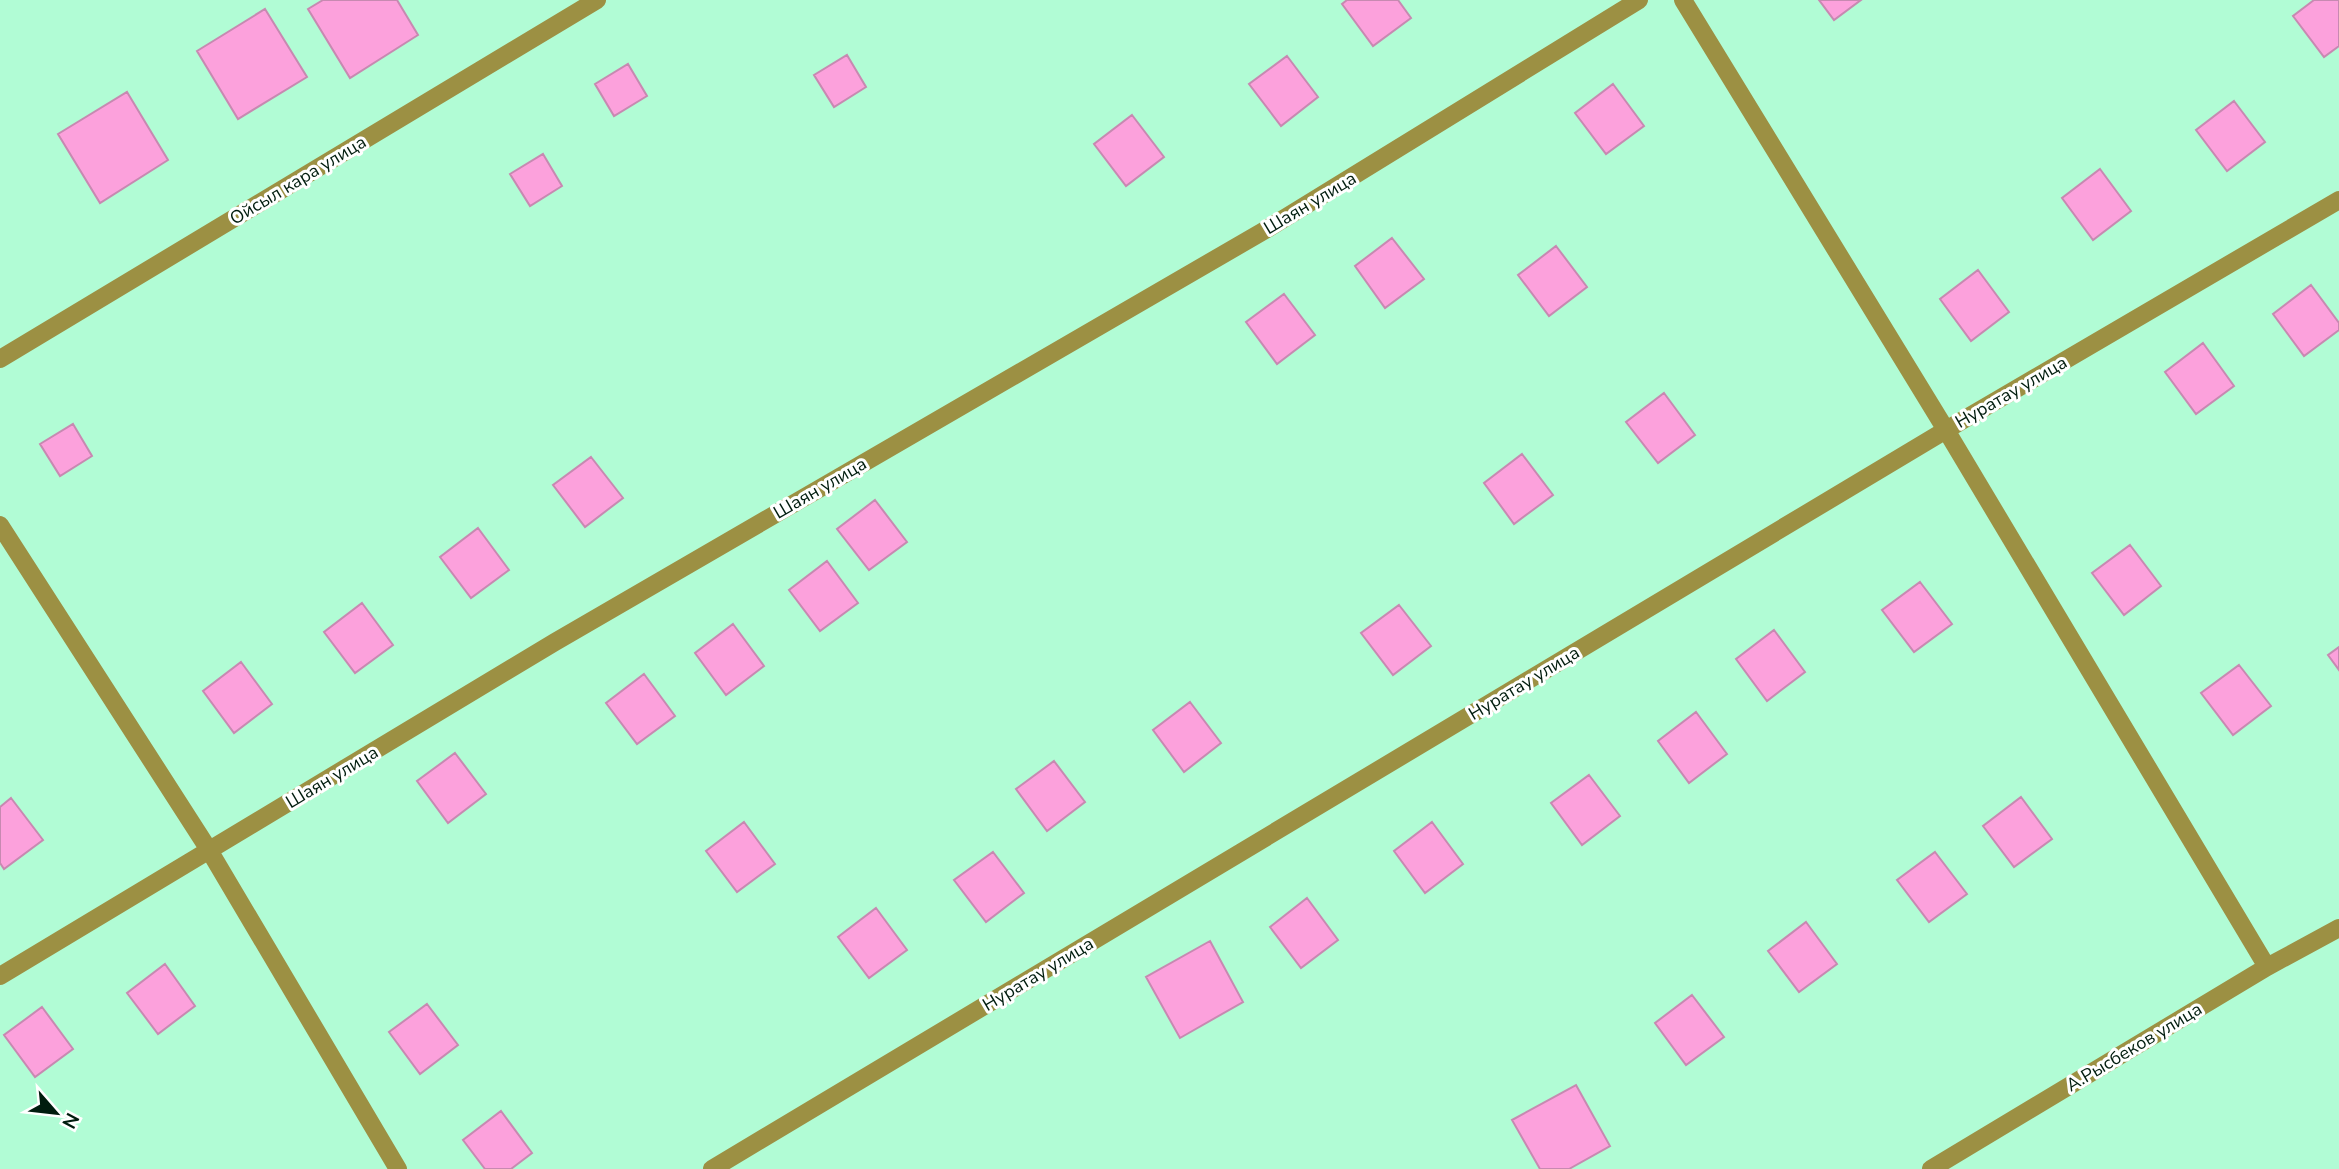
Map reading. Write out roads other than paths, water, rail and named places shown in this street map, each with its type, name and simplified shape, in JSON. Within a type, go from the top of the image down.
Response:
[{"type":"street","name":"Ойсыл кара улица","points":[[0,359],[597,0]]},
{"type":"street","name":"Шаян улица","points":[[0,976],[555,642],[1267,229],[1639,0]]},
{"type":"street","points":[[1683,0],[1946,430],[2267,967]]},
{"type":"street","name":"Нуратау улица","points":[[712,1169],[1946,430],[2339,200]]},
{"type":"street","points":[[0,525],[209,850],[398,1169]]},
{"type":"street","name":"А.Рысбеков улица","points":[[1931,1169],[2267,967],[2339,928]]}]
